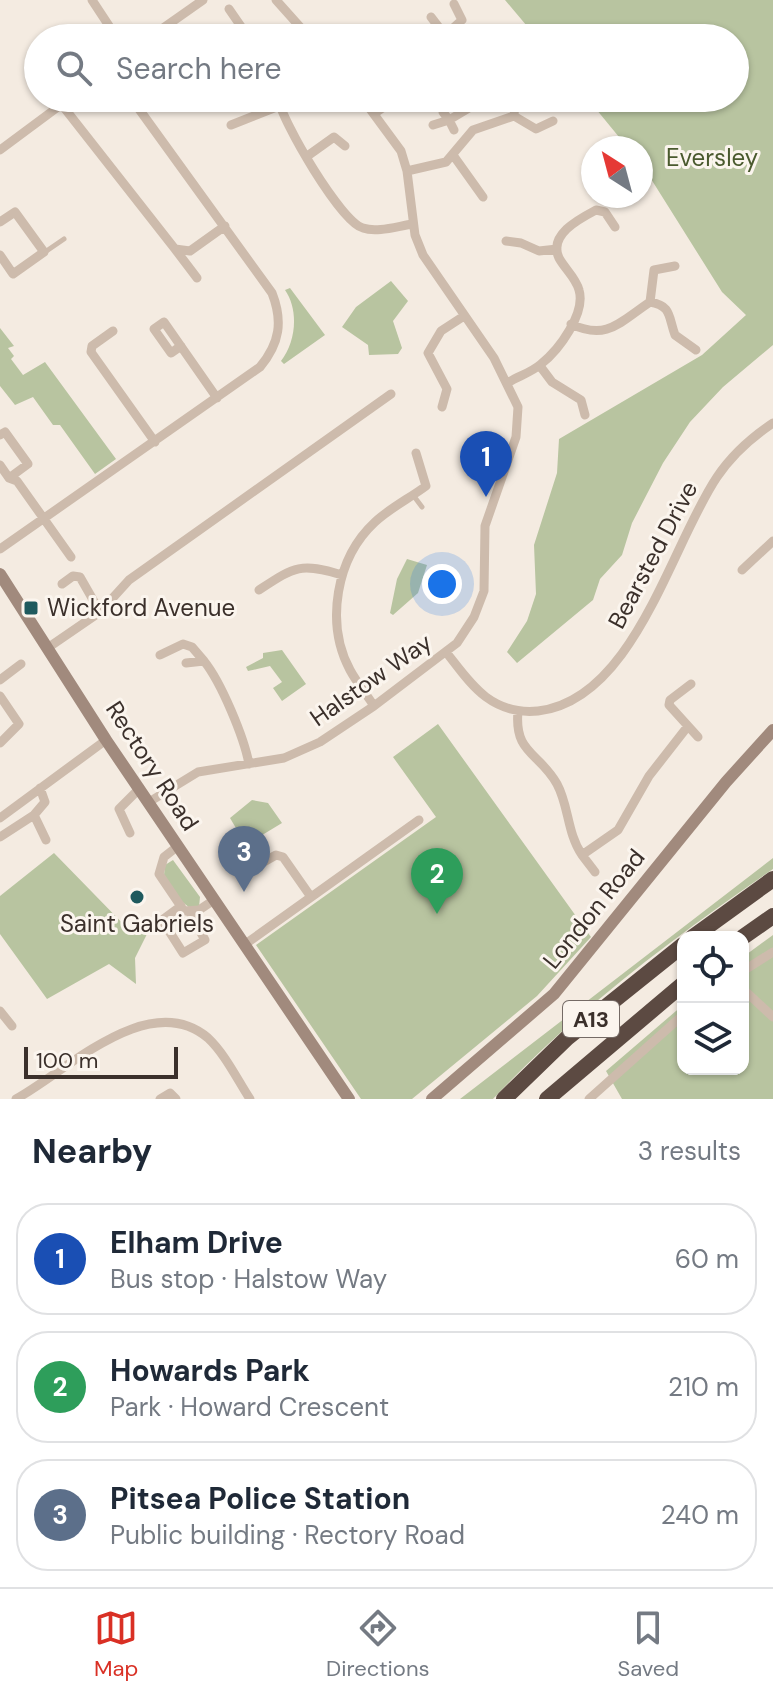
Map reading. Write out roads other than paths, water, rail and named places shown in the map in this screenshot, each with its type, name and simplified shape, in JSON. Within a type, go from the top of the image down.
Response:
[{"type":"highway","points":[[701,931],[773,879]]},
{"type":"highway","points":[[749,933],[773,916]]},
{"type":"highway","name":"A13","points":[[504,1099],[578,1029],[677,950]]},
{"type":"highway","name":"A13","points":[[549,1099],[677,989]]},
{"type":"street","points":[[92,0],[108,24]]},
{"type":"street","points":[[169,24],[203,0]]},
{"type":"street","points":[[276,0],[297,24]]},
{"type":"street","points":[[454,4],[462,20],[457,24]]},
{"type":"street","points":[[229,9],[239,24]]},
{"type":"street","points":[[431,17],[435,24]]},
{"type":"street","points":[[0,150],[51,112]]},
{"type":"street","points":[[74,112],[197,278]]},
{"type":"street","points":[[0,549],[260,367],[274,349],[279,324],[272,293],[141,112]]},
{"type":"street","points":[[231,125],[258,112]]},
{"type":"street","points":[[281,112],[306,157],[351,222],[370,230],[413,224]]},
{"type":"street","points":[[433,125],[446,116],[464,112]]},
{"type":"street","points":[[514,112],[514,116]]},
{"type":"street","name":"Halstow Way","points":[[149,802],[198,772],[306,750],[374,706],[446,652],[467,631],[484,591],[487,517],[518,425],[518,407],[509,382],[423,255],[413,224],[407,171],[401,151],[375,113]]},
{"type":"street","points":[[462,114],[473,130]]},
{"type":"street","points":[[446,116],[454,130]]},
{"type":"street","points":[[407,171],[439,165],[453,155],[473,130],[514,116],[536,129],[553,121]]},
{"type":"street","points":[[306,157],[334,137],[345,146]]},
{"type":"street","points":[[453,155],[483,197]]},
{"type":"street","points":[[509,382],[540,366],[561,343],[571,324],[580,292],[557,249],[562,234],[596,210],[605,212],[615,227]]},
{"type":"street","points":[[0,222],[15,212],[44,252],[13,274],[0,255]]},
{"type":"street","points":[[175,249],[190,251],[225,226]]},
{"type":"street","points":[[506,241],[521,243],[539,251],[557,249]]},
{"type":"street","points":[[650,302],[654,270],[675,266]]},
{"type":"street","points":[[571,324],[586,331],[604,332],[650,302],[665,306],[670,311],[675,335],[696,350]]},
{"type":"street","points":[[442,407],[447,389],[428,353],[441,331],[464,316]]},
{"type":"street","points":[[113,331],[92,346],[91,352],[155,442]]},
{"type":"street","points":[[181,346],[217,398]]},
{"type":"street","points":[[540,366],[552,382],[581,400],[585,415]]},
{"type":"street","points":[[49,647],[100,612],[129,580],[391,394]]},
{"type":"street","name":"Bearsted Drive","points":[[518,711],[557,707],[573,698],[613,664],[641,625],[717,477],[742,448],[773,423]]},
{"type":"street","points":[[0,435],[5,432],[28,464],[9,478]]},
{"type":"street","points":[[374,706],[349,668],[340,638],[336,604],[342,575],[355,548],[375,522],[426,483],[416,453]]},
{"type":"street","points":[[0,465],[9,478],[17,481],[71,557]]},
{"type":"street","points":[[742,570],[773,541]]},
{"type":"street","points":[[259,590],[295,566],[314,566],[342,575]]},
{"type":"street","name":"Rectory Road","points":[[0,574],[106,740],[349,1099]]},
{"type":"street","points":[[62,584],[73,576],[80,577],[100,612]]},
{"type":"street","points":[[160,655],[183,644],[192,647],[204,661],[217,677],[222,697],[245,740],[249,764]]},
{"type":"street","points":[[446,652],[476,689],[499,705],[518,711],[516,731],[521,744],[557,785],[569,830],[595,872]]},
{"type":"street","points":[[186,663],[204,661]]},
{"type":"street","points":[[0,680],[21,664]]},
{"type":"street","points":[[691,684],[670,700],[669,705],[698,737]]},
{"type":"street","points":[[0,696],[19,724],[0,743]]},
{"type":"street","points":[[582,855],[618,830],[649,776],[688,726]]},
{"type":"street","name":"London Road","points":[[432,1099],[554,994],[726,782],[773,730]]},
{"type":"street","points":[[0,818],[106,740]]},
{"type":"street","points":[[0,837],[34,815],[45,802],[40,788]]},
{"type":"street","points":[[130,833],[119,809],[140,788]]},
{"type":"street","points":[[34,815],[46,840]]},
{"type":"street","points":[[244,945],[419,820]]},
{"type":"street","points":[[178,846],[164,857],[159,874],[185,909],[205,940],[183,953],[162,920],[185,909],[214,900]]},
{"type":"street","points":[[260,864],[276,855],[283,857],[311,897]]},
{"type":"street","points":[[749,967],[773,952]]},
{"type":"street","points":[[749,995],[773,1017]]},
{"type":"street","points":[[0,1011],[12,1026]]},
{"type":"street","points":[[589,1099],[677,1020]]},
{"type":"street","points":[[16,1099],[31,1095],[126,1030],[165,1021],[194,1029],[210,1040],[250,1099]]},
{"type":"street","points":[[160,1099],[170,1093],[176,1099]]},
{"type":"lane","points":[[44,252],[64,239]]},
{"type":"lane","points":[[413,495],[422,507]]},
{"type":"place","name":"Elham Drive","points":[[486,497]]},
{"type":"place","name":"Wickford Avenue","points":[[31,608]]},
{"type":"place","name":"Pitsea Police Station","points":[[244,892]]},
{"type":"place","name":"Saint Gabriels","points":[[137,897]]},
{"type":"place","name":"Howards Park","points":[[437,914]]},
{"type":"park label","name":"Eversley","points":[[712,158]]}]
